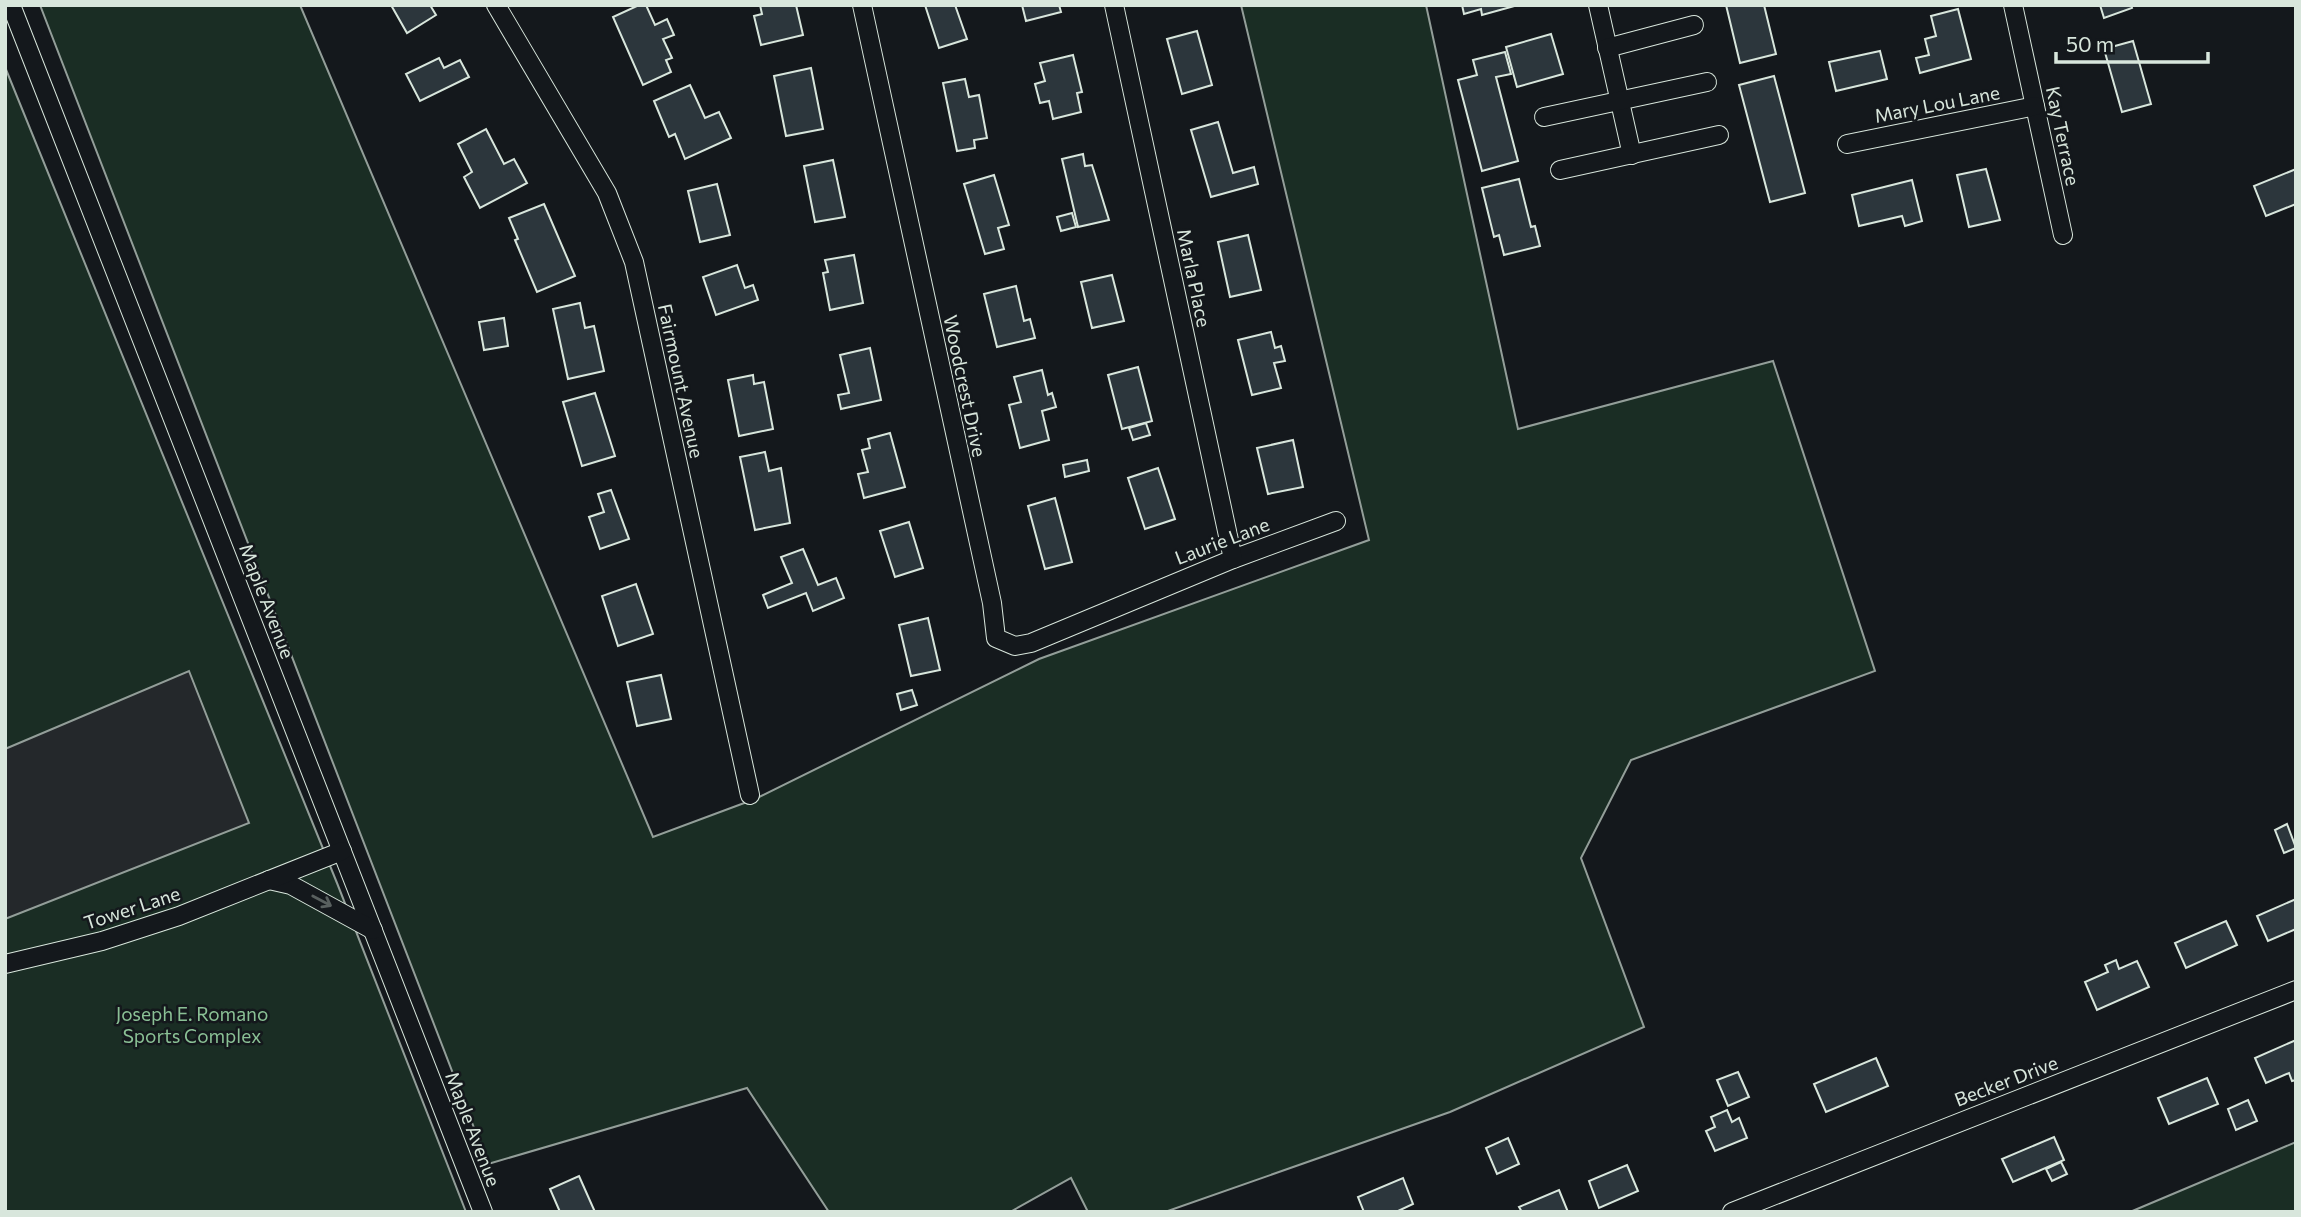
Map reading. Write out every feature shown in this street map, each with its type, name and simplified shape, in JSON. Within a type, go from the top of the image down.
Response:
[{"type":"street","name":"Maple Avenue","points":[[11,5],[483,1212]]},
{"type":"street","name":"Fairmount Avenue","points":[[496,5],[607,193],[634,262],[750,795]]},
{"type":"street","name":"Woodcrest Drive","points":[[862,5],[992,603],[996,638],[1015,646],[1031,643],[1125,603]]},
{"type":"street","name":"Marla Place","points":[[1114,5],[1233,559]]},
{"type":"street","points":[[1598,5],[1632,155]]},
{"type":"street","name":"Kay Terrace","points":[[2013,5],[2063,235]]},
{"type":"street","points":[[1607,48],[1694,25]]},
{"type":"street","points":[[1545,117],[1707,82]]},
{"type":"street","name":"Mary Lou Lane","points":[[1847,144],[2035,106]]},
{"type":"street","points":[[1560,170],[1719,135]]},
{"type":"street","name":"Laurie Lane","points":[[1125,603],[1336,520]]},
{"type":"street","name":"Tower Lane","points":[[5,964],[102,941],[179,916],[342,851]]},
{"type":"street","points":[[269,880],[292,885],[373,930]]},
{"type":"street","name":"Becker Drive","points":[[1732,1212],[2296,990]]},
{"type":"green space","points":[[40,5],[300,5],[653,837],[755,799],[1039,659],[1369,540],[1241,5],[1426,5],[1518,429],[1773,361],[1875,671],[1631,760],[1581,858],[1644,1027],[1450,1112],[1165,1212],[1088,1212],[1071,1178],[1010,1212],[829,1212],[747,1088],[488,1164]]},
{"type":"green space","name":"Joseph E. Romano Sports Complex","points":[[5,67],[337,883],[466,1212],[5,1212]]},
{"type":"green space","points":[[2296,1142],[2296,1212],[2130,1212]]},
{"type":"shaded area","points":[[189,671],[249,823],[5,919],[5,749]]},
{"type":"building","points":[[391,5],[430,5],[436,15],[407,33]]},
{"type":"building","points":[[639,5],[646,5],[655,25],[667,19],[674,35],[663,39],[672,58],[666,60],[671,72],[643,85],[613,17]]},
{"type":"building","points":[[760,5],[796,5],[803,35],[761,45],[754,16],[762,14]]},
{"type":"building","points":[[925,5],[955,5],[967,39],[939,48]]},
{"type":"building","points":[[1022,5],[1059,5],[1061,12],[1026,21]]},
{"type":"building","points":[[1462,5],[1518,5],[1482,15],[1481,9],[1464,14]]},
{"type":"building","points":[[1726,5],[1764,5],[1776,54],[1740,63]]},
{"type":"building","points":[[2100,5],[2131,5],[2132,8],[2104,18]]},
{"type":"building","points":[[1958,9],[1971,59],[1920,73],[1916,58],[1929,55],[1925,39],[1936,36],[1931,16]]},
{"type":"building","points":[[1197,31],[1212,85],[1182,94],[1167,39]]},
{"type":"building","points":[[1551,34],[1563,74],[1517,87],[1506,47]]},
{"type":"building","points":[[2133,41],[2151,104],[2122,112],[2104,49]]},
{"type":"building","points":[[1880,51],[1887,79],[1836,91],[1829,62]]},
{"type":"building","points":[[1505,52],[1511,74],[1496,77],[1518,161],[1482,171],[1458,80],[1477,75],[1473,60]]},
{"type":"building","points":[[1073,55],[1082,92],[1077,93],[1081,112],[1053,119],[1049,101],[1040,103],[1035,84],[1045,81],[1040,63]]},
{"type":"building","points":[[439,58],[444,68],[460,60],[469,77],[420,101],[406,74]]},
{"type":"building","points":[[811,68],[823,129],[786,136],[774,76]]},
{"type":"building","points":[[1774,76],[1805,193],[1770,202],[1739,85]]},
{"type":"building","points":[[965,79],[969,97],[979,95],[987,138],[974,140],[975,148],[957,151],[943,83]]},
{"type":"building","points":[[690,85],[705,118],[719,112],[731,138],[685,159],[675,134],[669,137],[654,101]]},
{"type":"building","points":[[1218,122],[1233,173],[1254,167],[1258,184],[1211,197],[1191,130]]},
{"type":"building","points":[[486,129],[504,164],[514,159],[527,183],[480,208],[464,177],[472,172],[458,144]]},
{"type":"building","points":[[1083,154],[1085,166],[1092,165],[1109,220],[1078,227],[1062,159]]},
{"type":"building","points":[[833,160],[845,217],[815,222],[804,166]]},
{"type":"building","points":[[1986,169],[2000,220],[1969,227],[1957,175]]},
{"type":"building","points":[[2296,169],[2296,204],[2266,216],[2254,186]]},
{"type":"building","points":[[994,175],[1009,225],[998,228],[1004,249],[985,254],[964,184]]},
{"type":"building","points":[[1519,179],[1531,227],[1535,226],[1540,246],[1504,255],[1499,235],[1494,237],[1482,188]]},
{"type":"building","points":[[1912,180],[1922,221],[1905,226],[1902,216],[1859,226],[1852,195]]},
{"type":"building","points":[[717,184],[730,235],[700,242],[688,191]]},
{"type":"building","points":[[544,204],[575,276],[537,292],[515,240],[518,239],[509,218]]},
{"type":"building","points":[[1072,213],[1076,227],[1061,231],[1057,217]]},
{"type":"building","points":[[1248,235],[1261,290],[1230,297],[1218,242]]},
{"type":"building","points":[[854,255],[863,303],[830,310],[823,273],[828,272],[825,260]]},
{"type":"building","points":[[737,265],[745,288],[753,285],[758,300],[716,315],[703,277]]},
{"type":"building","points":[[1112,275],[1124,321],[1092,328],[1081,282]]},
{"type":"building","points":[[1016,286],[1024,321],[1030,319],[1035,338],[997,347],[984,294]]},
{"type":"building","points":[[580,303],[585,328],[594,326],[604,371],[568,379],[553,309]]},
{"type":"building","points":[[504,318],[508,346],[484,350],[479,322]]},
{"type":"building","points":[[1271,332],[1275,348],[1281,346],[1285,361],[1274,363],[1281,388],[1252,395],[1238,340]]},
{"type":"building","points":[[870,348],[881,400],[841,409],[838,395],[849,393],[840,355]]},
{"type":"building","points":[[1138,367],[1152,421],[1122,429],[1108,375]]},
{"type":"building","points":[[1042,370],[1048,395],[1052,393],[1056,407],[1042,411],[1049,440],[1020,448],[1009,405],[1021,402],[1014,377]]},
{"type":"building","points":[[753,375],[754,384],[764,382],[773,429],[739,436],[728,380]]},
{"type":"building","points":[[595,393],[615,456],[582,466],[563,402]]},
{"type":"building","points":[[1146,423],[1150,435],[1133,440],[1129,428]]},
{"type":"building","points":[[890,433],[905,487],[864,498],[858,474],[868,472],[862,450],[870,448],[868,439]]},
{"type":"building","points":[[1293,440],[1303,487],[1268,494],[1257,448]]},
{"type":"building","points":[[765,452],[769,471],[781,468],[790,523],[755,530],[740,457]]},
{"type":"building","points":[[1087,460],[1089,471],[1065,477],[1063,465]]},
{"type":"building","points":[[1158,468],[1175,519],[1145,529],[1128,478]]},
{"type":"building","points":[[611,490],[629,539],[600,549],[589,517],[604,512],[598,494]]},
{"type":"building","points":[[1055,498],[1072,562],[1045,569],[1028,506]]},
{"type":"building","points":[[909,522],[923,568],[895,577],[880,531]]},
{"type":"building","points":[[803,549],[818,585],[836,578],[844,598],[813,611],[806,593],[768,608],[763,595],[792,583],[781,557]]},
{"type":"building","points":[[636,584],[653,634],[618,646],[602,596]]},
{"type":"building","points":[[928,618],[940,670],[911,676],[899,625]]},
{"type":"building","points":[[661,675],[671,719],[637,726],[627,682]]},
{"type":"building","points":[[912,690],[917,705],[901,710],[897,694]]},
{"type":"building","points":[[2287,824],[2296,848],[2284,853],[2275,830]]},
{"type":"building","points":[[2296,899],[2296,929],[2268,941],[2257,916]]},
{"type":"building","points":[[2226,921],[2237,945],[2186,968],[2175,943]]},
{"type":"building","points":[[2116,960],[2119,969],[2137,961],[2149,987],[2097,1010],[2085,982],[2108,972],[2105,965]]},
{"type":"building","points":[[2296,1040],[2296,1080],[2292,1081],[2289,1073],[2266,1083],[2255,1058]]},
{"type":"building","points":[[1876,1058],[1888,1086],[1826,1112],[1814,1084]]},
{"type":"building","points":[[1738,1072],[1749,1097],[1728,1106],[1717,1080]]},
{"type":"building","points":[[2207,1078],[2218,1104],[2169,1124],[2158,1098]]},
{"type":"building","points":[[2248,1100],[2257,1121],[2236,1130],[2228,1109]]},
{"type":"building","points":[[1727,1110],[1732,1122],[1739,1118],[1747,1138],[1715,1151],[1706,1131],[1715,1127],[1711,1117]]},
{"type":"building","points":[[2054,1137],[2064,1160],[2013,1182],[2002,1159]]},
{"type":"building","points":[[1508,1138],[1519,1164],[1497,1174],[1486,1148]]},
{"type":"building","points":[[2061,1162],[2067,1174],[2052,1181],[2046,1169]]},
{"type":"building","points":[[1627,1165],[1638,1191],[1599,1208],[1589,1181]]},
{"type":"building","points":[[579,1176],[595,1212],[560,1212],[550,1189]]},
{"type":"building","points":[[1403,1178],[1413,1204],[1396,1212],[1364,1212],[1358,1197]]},
{"type":"building","points":[[1559,1190],[1568,1212],[1522,1212],[1519,1207]]}]
